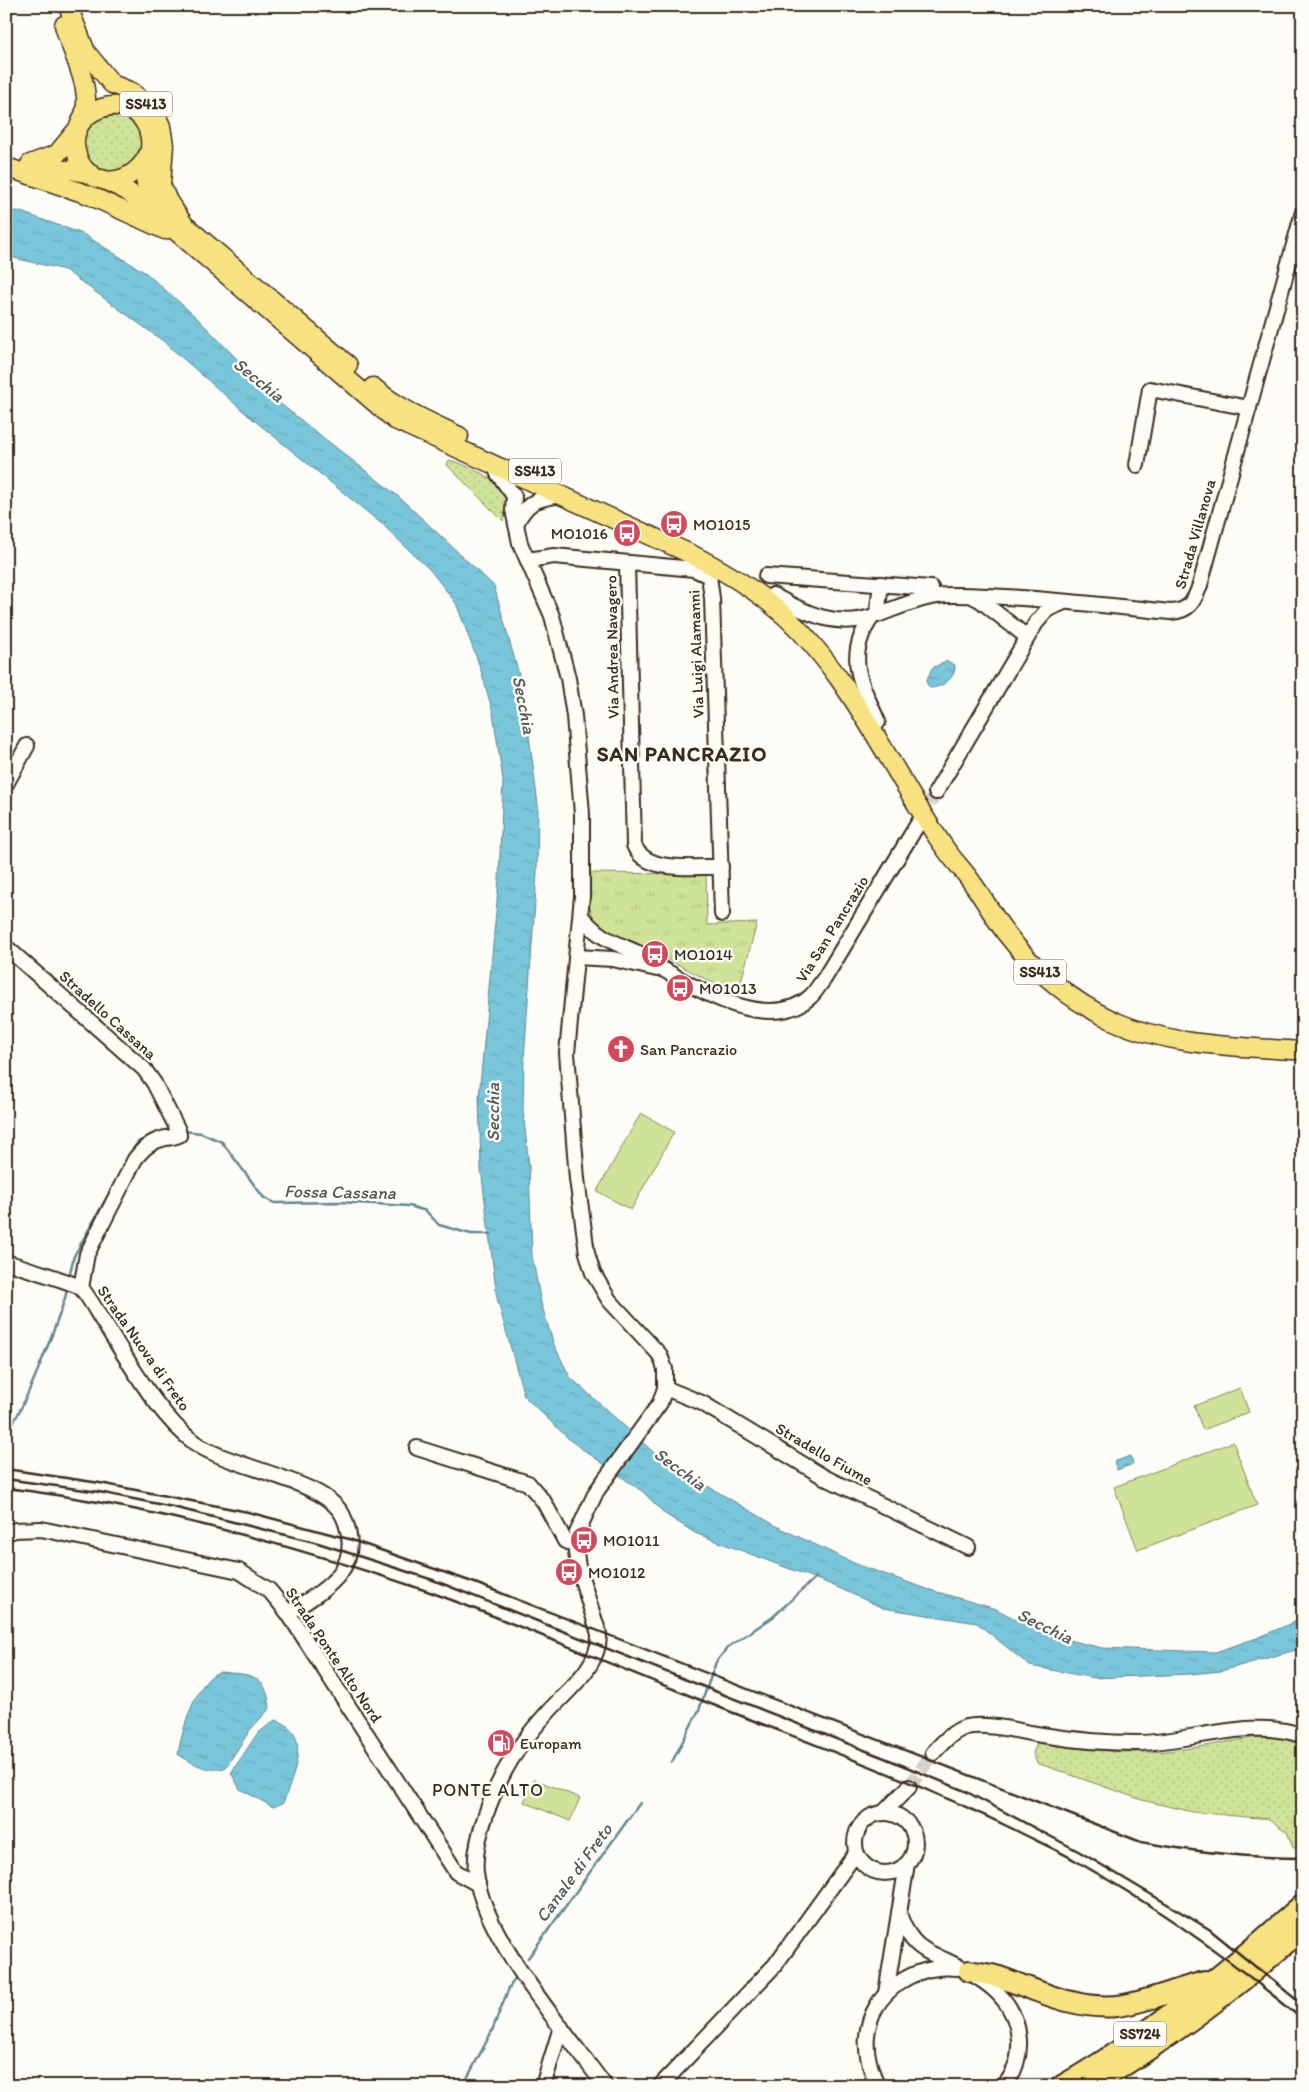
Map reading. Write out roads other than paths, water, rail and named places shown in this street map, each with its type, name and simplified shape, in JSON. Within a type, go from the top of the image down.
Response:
[{"type":"highway","name":"SS724","points":[[1062,2086],[1143,2032],[1217,1979],[1303,1904]]},
{"type":"highway","name":"SS724","points":[[1091,2086],[1137,2058],[1216,2002],[1303,1928]]},
{"type":"highway","points":[[969,1971],[998,1976],[1038,1993],[1073,2002],[1114,2006],[1145,2002],[1184,1987],[1217,1979]]},
{"type":"highway","points":[[1101,2086],[1137,2058]]},
{"type":"main road","name":"SS413","points":[[60,6],[87,95],[86,114],[78,129],[75,150],[84,168],[97,177],[127,191],[148,207],[391,417],[693,555],[727,573],[772,604],[797,630],[842,685],[947,851],[1019,949],[1044,976],[1074,999],[1115,1022],[1137,1029],[1188,1042],[1303,1051]]},
{"type":"main road","name":"SS413","points":[[68,6],[86,52],[107,78],[112,84],[138,97],[155,113],[161,126],[164,145],[161,185],[168,201],[183,223]]},
{"type":"main road","name":"SS413","points":[[78,66],[96,86],[138,115],[146,125],[150,137],[150,150],[145,167],[148,189],[152,199],[183,223],[391,402],[501,456],[698,545],[733,565],[773,595],[801,622],[848,678],[878,722],[954,847],[972,883]]},
{"type":"main road","name":"SS413","points":[[78,129],[90,113],[105,106],[127,108]]},
{"type":"main road","points":[[10,168],[48,159],[57,154],[78,129]]},
{"type":"main road","points":[[10,168],[70,170],[114,181],[127,178],[137,172],[146,162],[150,150]]},
{"type":"main road","points":[[10,168],[89,195],[162,228],[199,253]]},
{"type":"street","name":"Strada Villanova","points":[[1068,602],[1171,612],[1181,611],[1190,607],[1200,586],[1303,212]]},
{"type":"street","points":[[1136,465],[1150,389],[1249,408]]},
{"type":"street","points":[[494,464],[498,474],[514,496],[516,524],[520,543],[552,616],[568,678],[582,814],[581,916],[567,1053],[577,1179],[587,1253],[593,1273],[609,1300],[660,1355],[665,1369],[665,1388],[654,1412],[596,1492],[580,1523],[575,1545],[578,1567],[596,1622],[599,1645],[596,1655],[576,1683],[526,1736],[501,1774],[480,1832],[476,1861],[478,1884],[484,1904],[512,1957],[605,2086]]},
{"type":"street","points":[[516,524],[524,509],[533,502],[544,497],[562,495]]},
{"type":"street","name":"Via Luigi Alamanni","points":[[528,560],[554,556],[700,570],[709,576],[711,582],[722,914]]},
{"type":"street","name":"Via Andrea Navagero","points":[[627,563],[634,844],[641,858],[658,864],[721,867]]},
{"type":"street","points":[[766,576],[931,588]]},
{"type":"street","points":[[878,722],[860,682],[857,670],[859,638],[874,616],[881,584]]},
{"type":"street","points":[[773,595],[804,612],[824,618],[853,621],[874,616],[919,600],[942,595],[1068,602]]},
{"type":"street","points":[[969,595],[980,600],[1027,637]]},
{"type":"street","points":[[936,792],[1027,637],[1048,609],[1068,602]]},
{"type":"street","points":[[6,784],[27,746]]},
{"type":"street","name":"Via San Pancrazio","points":[[581,916],[597,933],[616,945],[644,956],[665,971],[722,1000],[753,1010],[782,1010],[801,1004],[811,997],[824,979],[919,822]]},
{"type":"street","name":"Via San Pancrazio","points":[[578,940],[616,945]]},
{"type":"street","name":"Stradello Cassana","points":[[6,948],[144,1068],[154,1082],[178,1130],[179,1135],[162,1139],[147,1146],[135,1159],[89,1248],[81,1288]]},
{"type":"street","name":"Via San Pancrazio","points":[[576,957],[613,959],[665,971]]},
{"type":"street","name":"Strada Nuova di Freto","points":[[6,1262],[81,1288],[159,1406],[186,1436],[209,1451],[225,1458],[323,1494],[337,1505],[346,1520],[349,1535],[349,1557],[345,1567],[339,1577],[326,1588],[288,1613]]},
{"type":"street","name":"Stradello Fiume","points":[[665,1388],[702,1403],[824,1478],[968,1547]]},
{"type":"street","points":[[417,1448],[528,1483],[544,1502],[564,1541],[575,1545]]},
{"type":"street","name":"Strada Ponte Alto Nord","points":[[6,1533],[15,1530],[41,1529],[239,1571],[269,1590],[288,1613],[456,1872],[478,1884]]},
{"type":"street","points":[[933,1753],[945,1740],[966,1727],[996,1728],[1043,1736],[1121,1743],[1179,1740],[1248,1729],[1272,1728],[1303,1736]]},
{"type":"street","points":[[904,1820],[906,1791],[883,1813],[870,1817],[860,1827],[855,1839],[856,1853],[866,1867],[884,1873],[901,1869],[907,1864]]},
{"type":"street","points":[[883,1813],[894,1815],[904,1820],[914,1836],[915,1846],[907,1864],[886,1993]]},
{"type":"street","points":[[660,2086],[775,1965],[856,1853]]},
{"type":"street","points":[[835,1882],[866,1867]]},
{"type":"street","points":[[884,1873],[899,1906],[904,1927],[917,1944],[933,1955],[969,1971],[989,1984],[1003,1998],[1013,2012],[1018,2030],[1019,2049],[1016,2066],[1004,2086]]},
{"type":"street","points":[[875,2081],[867,2051],[867,2037],[870,2020],[877,2005],[886,1993],[901,1981],[920,1972],[942,1968],[969,1971]]},
{"type":"street","points":[[543,2086],[561,2027]]},
{"type":"water","name":"Secchia","points":[[18,211],[83,234],[146,273],[196,317],[238,360],[264,391],[399,497],[494,586],[523,689],[538,805],[537,873],[524,1059],[523,1110],[529,1166],[532,1255],[541,1303],[554,1345],[570,1377],[661,1459],[778,1527],[856,1564],[927,1589],[996,1609],[1044,1634],[1102,1648],[1215,1652],[1260,1637],[1303,1618],[1303,1648],[1221,1671],[1191,1674],[1094,1678],[1030,1666],[977,1623],[883,1608],[832,1585],[695,1533],[665,1514],[643,1492],[571,1441],[524,1396],[497,1298],[481,1169],[479,1097],[499,879],[503,780],[493,713],[480,667],[456,603],[430,570],[383,525],[249,416],[163,341],[65,270],[6,256],[6,212]]},
{"type":"water","points":[[947,661],[955,665],[951,678],[935,688],[930,688],[926,682],[932,668]]},
{"type":"water","points":[[1130,1456],[1133,1464],[1117,1470],[1114,1462]]},
{"type":"water","points":[[220,1672],[248,1675],[255,1678],[265,1688],[270,1708],[250,1730],[226,1767],[207,1769],[178,1755],[187,1720],[197,1695],[212,1676]]},
{"type":"water","points":[[275,1720],[287,1725],[294,1734],[297,1744],[297,1755],[295,1768],[283,1803],[273,1807],[240,1789],[231,1773],[257,1734]]},
{"type":"waterway","name":"Fossa Cassana","points":[[184,1131],[201,1133],[222,1142],[264,1198],[275,1203],[339,1202],[409,1206],[426,1211],[439,1225],[471,1234],[491,1234]]},
{"type":"waterway","name":"Fossa Cassana","points":[[130,1154],[138,1142],[163,1132]]},
{"type":"waterway","name":"Fossa Cassana","points":[[69,1277],[74,1256],[123,1168]]},
{"type":"waterway","name":"Fossa Cassana","points":[[6,1431],[12,1425],[29,1390],[49,1342],[67,1290]]},
{"type":"waterway","name":"Canale di Freto","points":[[672,1762],[699,1710],[716,1662],[728,1647],[773,1617],[816,1577]]},
{"type":"waterway","name":"Canale di Freto","points":[[528,1958],[640,1803]]},
{"type":"waterway","name":"Canale di Freto","points":[[463,2086],[491,2033],[509,1988],[516,1977]]},
{"type":"tunnel","points":[[919,822],[936,792]]},
{"type":"tunnel","points":[[909,1787],[933,1753]]},
{"type":"railway","points":[[6,1469],[100,1483],[248,1512],[349,1539],[475,1583],[1141,1842],[1221,1854],[1303,1858]]},
{"type":"railway","points":[[6,1479],[99,1492],[173,1507],[318,1543],[433,1580],[887,1759],[965,1791],[1080,1852],[1209,1929],[1303,2005]]},
{"type":"railway","points":[[6,1488],[59,1495],[166,1516],[272,1543],[376,1574],[490,1615],[889,1774],[1061,1852],[1136,1897],[1193,1935],[1249,1976],[1303,2020]]},
{"type":"place","name":"MO1015","points":[[674,524]]},
{"type":"place","name":"MO1016","points":[[627,533]]},
{"type":"place","name":"MO1014","points":[[655,954]]},
{"type":"place","name":"MO1013","points":[[680,988]]},
{"type":"place","name":"San Pancrazio","points":[[621,1049]]},
{"type":"place","name":"MO1011","points":[[584,1540]]},
{"type":"place","name":"MO1012","points":[[569,1572]]},
{"type":"place","name":"Europam","points":[[501,1743]]},
{"type":"district","name":"SAN PANCRAZIO","points":[[682,753]]},
{"type":"district","name":"PONTE ALTO","points":[[488,1790]]}]
